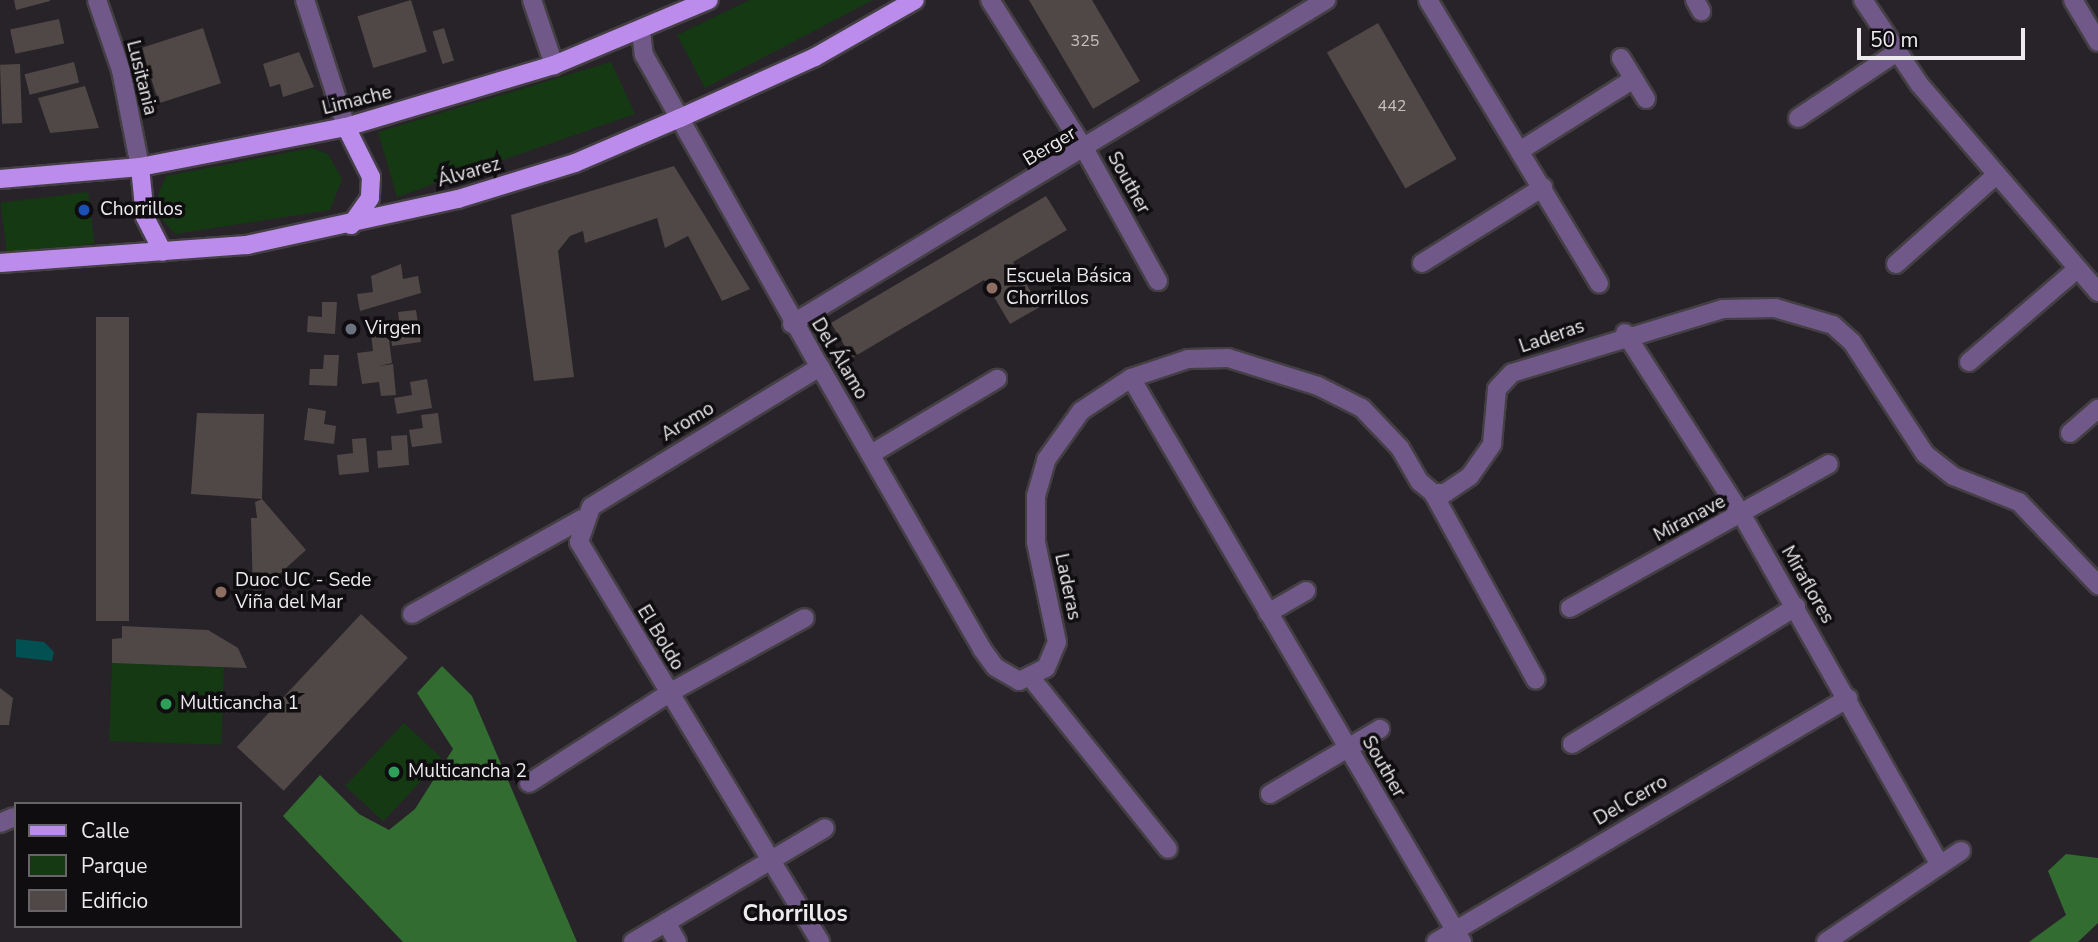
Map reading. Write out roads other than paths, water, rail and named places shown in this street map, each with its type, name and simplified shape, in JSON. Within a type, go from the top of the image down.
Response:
[{"type":"main road","name":"Limache","points":[[0,179],[140,167],[346,127],[554,65],[641,32],[709,0]]},
{"type":"main road","name":"Álvarez","points":[[0,263],[247,245],[351,225],[575,163],[815,57],[915,0]]},
{"type":"main road","points":[[346,127],[371,177],[370,198],[351,225]]},
{"type":"main road","points":[[140,167],[145,218],[163,252]]},
{"type":"street","name":"Lusitania","points":[[97,0],[121,70],[140,167]]},
{"type":"street","points":[[305,0],[346,127]]},
{"type":"street","points":[[532,0],[554,65]]},
{"type":"street","name":"Souther","points":[[990,0],[1085,150],[1158,281]]},
{"type":"street","name":"Berger","points":[[793,324],[1085,150],[1326,0]]},
{"type":"street","points":[[1428,0],[1599,283]]},
{"type":"street","points":[[2073,0],[2098,42]]},
{"type":"street","points":[[1868,2],[1898,52],[1995,176],[2098,292]]},
{"type":"street","name":"Del Álamo","points":[[641,32],[644,55],[793,324],[995,667],[1008,677],[1031,678]]},
{"type":"street","points":[[1798,118],[1898,52]]},
{"type":"street","points":[[1621,58],[1646,99]]},
{"type":"street","points":[[1521,150],[1632,80]]},
{"type":"street","points":[[1896,264],[1995,176]]},
{"type":"street","points":[[1422,263],[1543,187]]},
{"type":"street","points":[[1969,362],[2077,269]]},
{"type":"street","name":"Laderas","points":[[1031,678],[1051,660],[1057,642],[1035,542],[1036,496],[1046,460],[1081,411],[1130,378],[1188,359],[1228,358],[1318,386],[1384,427],[1433,493],[1456,487],[1483,459],[1503,381],[1625,334],[1723,309],[1813,314],[1852,342],[1925,454],[1953,476],[2019,502],[2098,585]]},
{"type":"street","name":"Miraflores","points":[[1625,334],[1742,515],[1848,698],[1940,865]]},
{"type":"street","name":"Aromo","points":[[582,519],[605,497],[820,367]]},
{"type":"street","name":"Souther","points":[[1130,378],[1458,936]]},
{"type":"street","points":[[871,454],[997,379]]},
{"type":"street","points":[[2070,433],[2098,410]]},
{"type":"street","name":"Miranave","points":[[1570,608],[1742,515],[1829,464]]},
{"type":"street","points":[[1433,493],[1536,680]]},
{"type":"street","points":[[412,614],[582,519]]},
{"type":"street","name":"El Boldo","points":[[582,519],[579,542],[668,694],[820,942]]},
{"type":"street","points":[[1268,612],[1306,591]]},
{"type":"street","points":[[1572,744],[1796,607]]},
{"type":"street","points":[[529,783],[668,694],[805,618]]},
{"type":"street","points":[[1031,678],[1168,849]]},
{"type":"street","name":"Del Cerro","points":[[1436,942],[1458,936],[1848,698]]},
{"type":"street","points":[[1270,794],[1380,729]]},
{"type":"street","points":[[633,942],[825,828]]},
{"type":"street","points":[[1826,942],[1961,851]]},
{"type":"street","points":[[666,922],[677,942]]},
{"type":"water","points":[[16,639],[44,642],[54,652],[52,661],[16,657]]},
{"type":"place","name":"Chorrillos","points":[[84,210]]},
{"type":"place","name":"Escuela Básica Chorrillos","points":[[992,288]]},
{"type":"place","name":"Virgen","points":[[351,329]]},
{"type":"place","name":"Duoc UC - Sede Viña del Mar","points":[[221,592]]},
{"type":"place","name":"Multicancha 1","points":[[166,704]]},
{"type":"place","name":"Multicancha 2","points":[[394,772]]},
{"type":"district","name":"Chorrillos","points":[[795,914]]}]
